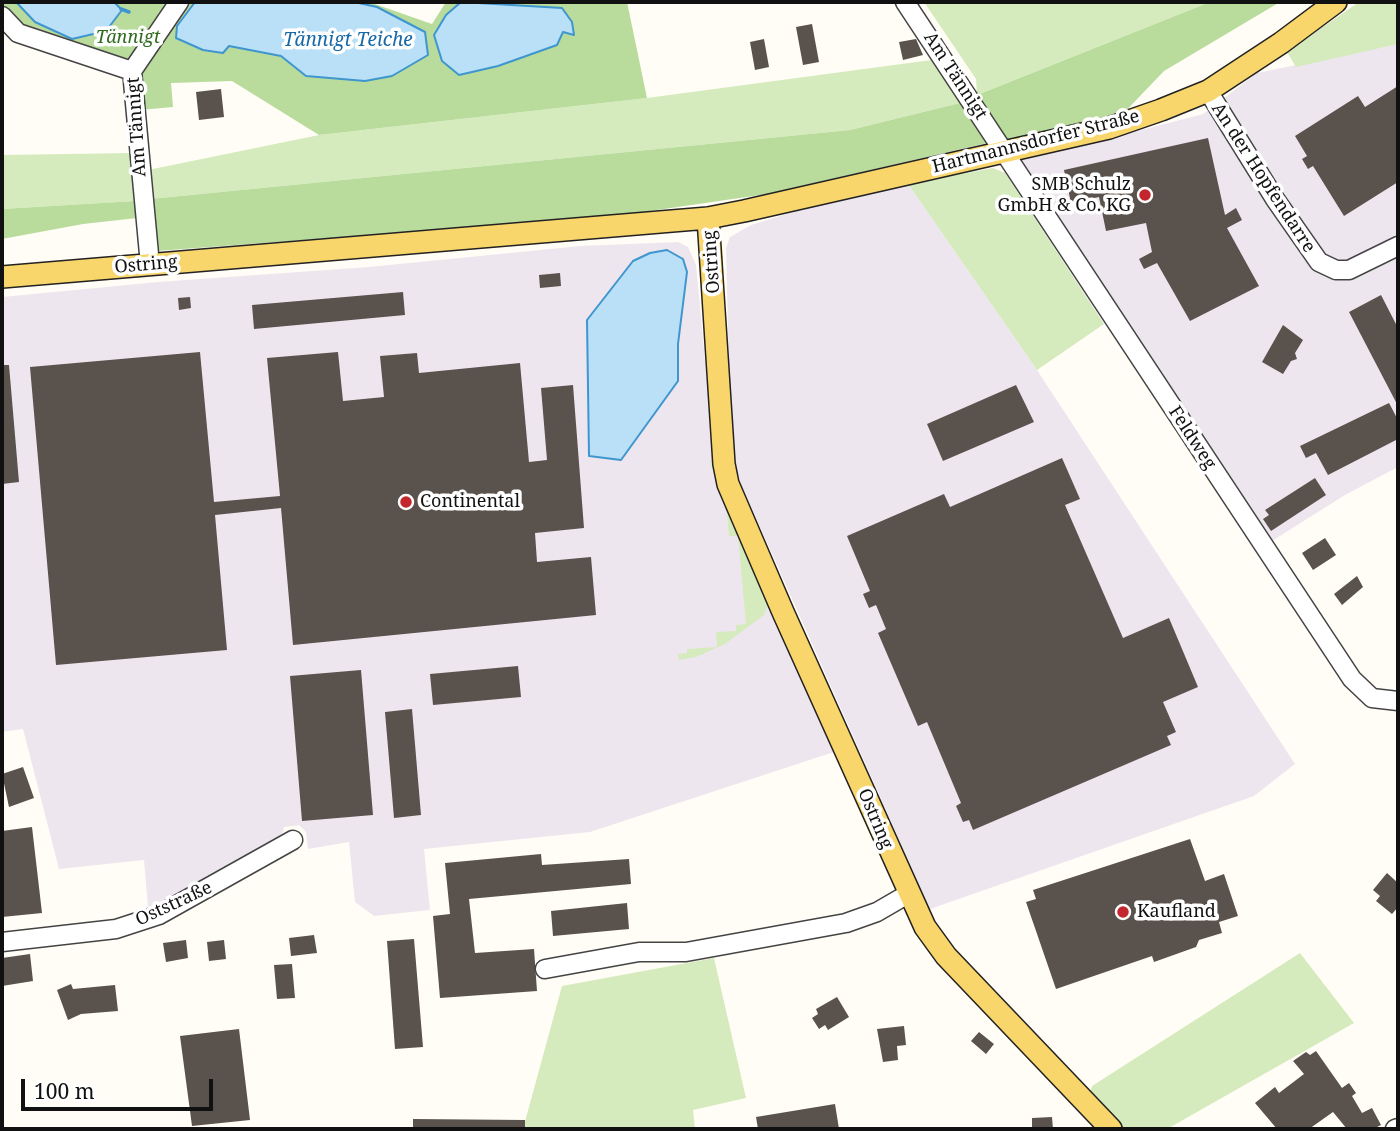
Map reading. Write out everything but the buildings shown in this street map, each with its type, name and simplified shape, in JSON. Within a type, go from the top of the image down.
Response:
[{"type":"main road","name":"Hartmannsdorfer Straße","points":[[708,218],[1109,128],[1208,91],[1282,43],[1336,2]]},
{"type":"main road","name":"Ostring","points":[[2,277],[708,218],[724,464],[728,484],[908,894],[925,927],[946,956],[1111,1129]]},
{"type":"street","name":"Am Tännigt","points":[[150,265],[132,71],[179,2]]},
{"type":"street","name":"Am Tännigt","points":[[905,2],[1003,151]]},
{"type":"street","points":[[2,16],[18,33],[132,71]]},
{"type":"street","name":"An der Hopfendarre","points":[[1208,91],[1275,199],[1319,262],[1336,270],[1349,270],[1398,247]]},
{"type":"street","name":"Feldweg","points":[[1003,151],[1352,679],[1372,698],[1398,701]]},
{"type":"street","name":"Oststraße","points":[[2,942],[116,929],[159,915],[293,840]]},
{"type":"street","points":[[545,969],[639,952],[685,952],[846,923],[877,912],[908,894]]},
{"type":"shaded area","points":[[1398,44],[1398,467],[1345,495],[1264,546],[1016,156],[1111,138],[1203,114],[1257,73]]},
{"type":"shaded area","points":[[908,184],[1037,370],[1295,764],[1254,796],[930,909],[741,484],[731,450],[726,248],[730,237],[751,225],[835,199]]},
{"type":"shaded area","points":[[678,242],[688,247],[696,265],[715,466],[837,751],[590,832],[424,849],[430,910],[374,916],[355,902],[349,842],[308,849],[306,832],[299,825],[284,827],[282,835],[274,844],[170,900],[148,907],[144,860],[59,869],[23,729],[2,732],[2,297],[158,282],[369,267],[580,246]]},
{"type":"green space","name":"Tännigt","points":[[2,2],[16,2],[35,22],[121,10],[114,2],[169,2],[175,6],[180,2],[195,2],[179,22],[229,46],[281,56],[306,76],[427,55],[425,32],[377,7],[354,2],[369,2],[432,24],[446,2],[461,2],[446,15],[498,66],[527,54],[563,31],[573,34],[515,5],[491,6],[466,2],[627,2],[647,98],[319,135],[232,81],[171,83],[173,107],[140,110],[131,71],[18,33],[2,16]]},
{"type":"green space","points":[[924,2],[1210,2],[977,95],[976,79]]},
{"type":"green space","points":[[1210,2],[1280,2],[1164,71],[1119,118],[1005,140],[977,95]]},
{"type":"green space","points":[[1359,2],[1398,2],[1398,44],[1296,67],[1287,52]]},
{"type":"green space","points":[[939,59],[964,102],[850,130],[150,199],[148,170],[319,135],[647,98]]},
{"type":"green space","points":[[964,102],[987,143],[767,194],[609,217],[157,251],[150,199],[850,130]]},
{"type":"green space","points":[[133,153],[135,201],[2,209],[2,155]]},
{"type":"green space","points":[[993,168],[1005,173],[1104,324],[1037,370],[908,184]]},
{"type":"green space","points":[[135,201],[137,218],[83,224],[2,239],[2,209]]},
{"type":"green space","points":[[710,461],[715,461],[768,604],[764,615],[725,644],[696,657],[679,660],[678,654],[687,653],[687,649],[717,647],[716,632],[736,631],[736,625],[746,624],[738,536],[729,536],[727,514]]},
{"type":"green space","points":[[1300,953],[1354,1023],[1167,1129],[1125,1129],[1090,1094],[1092,1086]]},
{"type":"green space","points":[[714,958],[746,1098],[693,1110],[695,1129],[523,1129],[562,986]]},
{"type":"water","points":[[16,2],[114,2],[122,10],[106,31],[72,39],[35,22]]},
{"type":"water","name":"Tännigt Teiche","points":[[195,2],[354,2],[377,7],[425,32],[428,55],[392,76],[365,81],[306,76],[281,56],[229,46],[223,53],[203,50],[176,38],[177,26]]},
{"type":"water","name":"Tännigt Teiche","points":[[461,2],[562,8],[572,22],[574,35],[563,32],[557,45],[498,66],[459,75],[442,61],[434,35],[446,15]]},
{"type":"water","points":[[667,250],[683,259],[687,272],[678,344],[678,381],[621,460],[589,456],[587,320],[633,261],[650,253]]},
{"type":"waterway","points":[[121,9],[129,12]]},
{"type":"place","name":"SMB Schulz GmbH & Co. KG","points":[[1145,195]]},
{"type":"place","name":"Continental","points":[[406,502]]},
{"type":"place","name":"Kaufland","points":[[1123,912]]}]
